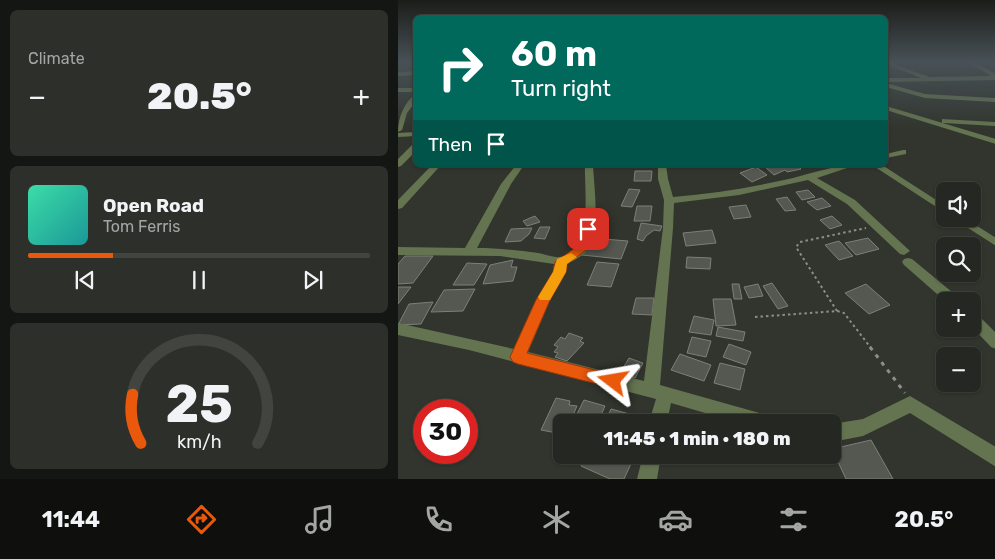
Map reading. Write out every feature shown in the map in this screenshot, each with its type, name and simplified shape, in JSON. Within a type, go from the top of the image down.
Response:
[{"type":"street","points":[[888,86],[925,96],[996,100]]},
{"type":"street","points":[[398,90],[413,90]]},
{"type":"street","points":[[398,130],[413,100]]},
{"type":"street","points":[[398,109],[408,108]]},
{"type":"street","points":[[888,109],[996,142]]},
{"type":"street","points":[[926,120],[996,124]]},
{"type":"street","points":[[398,135],[413,134]]},
{"type":"street","points":[[401,161],[413,149]]},
{"type":"street","points":[[888,156],[903,152]]},
{"type":"street","points":[[398,206],[435,167]]},
{"type":"street","points":[[469,251],[506,184],[519,167]]},
{"type":"street","points":[[398,252],[469,251],[534,254],[561,262],[577,254],[583,248],[590,216],[589,167]]},
{"type":"street","points":[[658,414],[669,200],[663,179],[662,167]]},
{"type":"street","points":[[669,200],[717,196],[811,178],[843,167]]},
{"type":"street","points":[[879,167],[936,204]]},
{"type":"street","points":[[811,178],[851,202],[944,292]]},
{"type":"street","points":[[971,227],[996,243]]},
{"type":"street","points":[[518,357],[543,300],[559,272],[561,262]]},
{"type":"street","points":[[981,327],[996,342]]},
{"type":"street","points":[[398,329],[518,357],[734,414]]},
{"type":"street","points":[[841,433],[878,422],[910,404],[996,458]]},
{"type":"street","points":[[647,479],[650,464]]},
{"type":"path","points":[[876,227],[800,242],[796,247],[837,311],[849,318],[901,386],[910,404]]},
{"type":"path","points":[[755,317],[837,311]]},
{"type":"building","points":[[756,167],[767,175],[752,182],[740,173]]},
{"type":"building","points":[[765,167],[799,167],[801,169],[787,172],[785,170],[774,175]]},
{"type":"building","points":[[635,171],[652,171],[651,181],[634,181]]},
{"type":"building","points":[[629,189],[640,190],[632,207],[621,206]]},
{"type":"building","points":[[808,190],[815,197],[802,200],[796,192]]},
{"type":"building","points":[[787,197],[796,210],[785,211],[776,199]]},
{"type":"building","points":[[822,198],[831,206],[817,210],[807,202]]},
{"type":"building","points":[[746,205],[751,217],[734,219],[729,207]]},
{"type":"building","points":[[637,206],[652,206],[650,221],[634,221]]},
{"type":"building","points":[[535,216],[540,222],[527,226],[523,221]]},
{"type":"building","points":[[832,216],[842,225],[830,229],[820,220]]},
{"type":"building","points":[[641,223],[662,226],[660,231],[654,230],[643,241],[637,239]]},
{"type":"building","points":[[540,227],[550,227],[545,239],[534,238]]},
{"type":"building","points":[[532,228],[529,234],[521,241],[505,242],[511,229]]},
{"type":"building","points":[[712,230],[716,243],[686,246],[683,233]]},
{"type":"building","points":[[591,238],[628,241],[621,259],[582,255]]},
{"type":"building","points":[[868,238],[879,249],[856,255],[845,243]]},
{"type":"building","points":[[839,241],[853,256],[839,260],[825,245]]},
{"type":"building","points":[[405,256],[433,256],[413,283],[398,284],[398,264]]},
{"type":"building","points":[[687,257],[711,258],[710,269],[686,268]]},
{"type":"building","points":[[513,260],[511,267],[517,267],[513,281],[483,284],[490,265]]},
{"type":"building","points":[[597,262],[619,264],[611,287],[587,285]]},
{"type":"building","points":[[467,263],[487,264],[474,285],[453,285]]},
{"type":"building","points":[[772,283],[788,306],[778,309],[763,286]]},
{"type":"building","points":[[732,284],[739,284],[742,299],[734,299]]},
{"type":"building","points":[[758,284],[763,296],[749,298],[744,287]]},
{"type":"building","points":[[866,284],[890,305],[869,314],[845,293]]},
{"type":"building","points":[[398,287],[411,287],[398,304]]},
{"type":"building","points":[[475,289],[463,311],[431,312],[444,290]]},
{"type":"building","points":[[636,298],[654,298],[652,315],[632,314]]},
{"type":"building","points":[[713,299],[731,299],[736,325],[716,326]]},
{"type":"building","points":[[433,302],[421,324],[398,325],[409,304]]},
{"type":"building","points":[[694,316],[714,320],[711,335],[689,332]]},
{"type":"building","points":[[718,327],[745,332],[743,341],[716,336]]},
{"type":"building","points":[[569,333],[583,338],[580,341],[584,343],[567,361],[555,357],[558,353],[554,352],[558,347],[554,345],[561,337],[565,339]]},
{"type":"building","points":[[692,337],[711,341],[706,357],[687,353]]},
{"type":"building","points":[[729,344],[751,352],[746,365],[723,357]]},
{"type":"building","points":[[680,354],[711,365],[704,381],[671,370]]},
{"type":"building","points":[[629,358],[643,363],[635,378],[620,373]]},
{"type":"building","points":[[720,363],[745,369],[740,390],[714,383]]},
{"type":"building","points":[[556,398],[570,401],[569,405],[577,406],[574,414],[553,414],[553,432],[541,430]]},
{"type":"building","points":[[584,400],[605,406],[602,414],[577,414]]},
{"type":"building","points":[[611,409],[629,414],[609,414]]},
{"type":"building","points":[[871,440],[893,479],[846,479],[839,464],[841,464],[841,447]]},
{"type":"building","points":[[582,464],[631,464],[624,479],[610,479],[581,466]]},
{"type":"slow traffic","points":[[545,297],[559,272],[561,262],[571,257]]},
{"type":"route","points":[[588,229],[583,248],[577,254],[561,262],[559,272],[543,300],[518,357],[613,381]]}]
